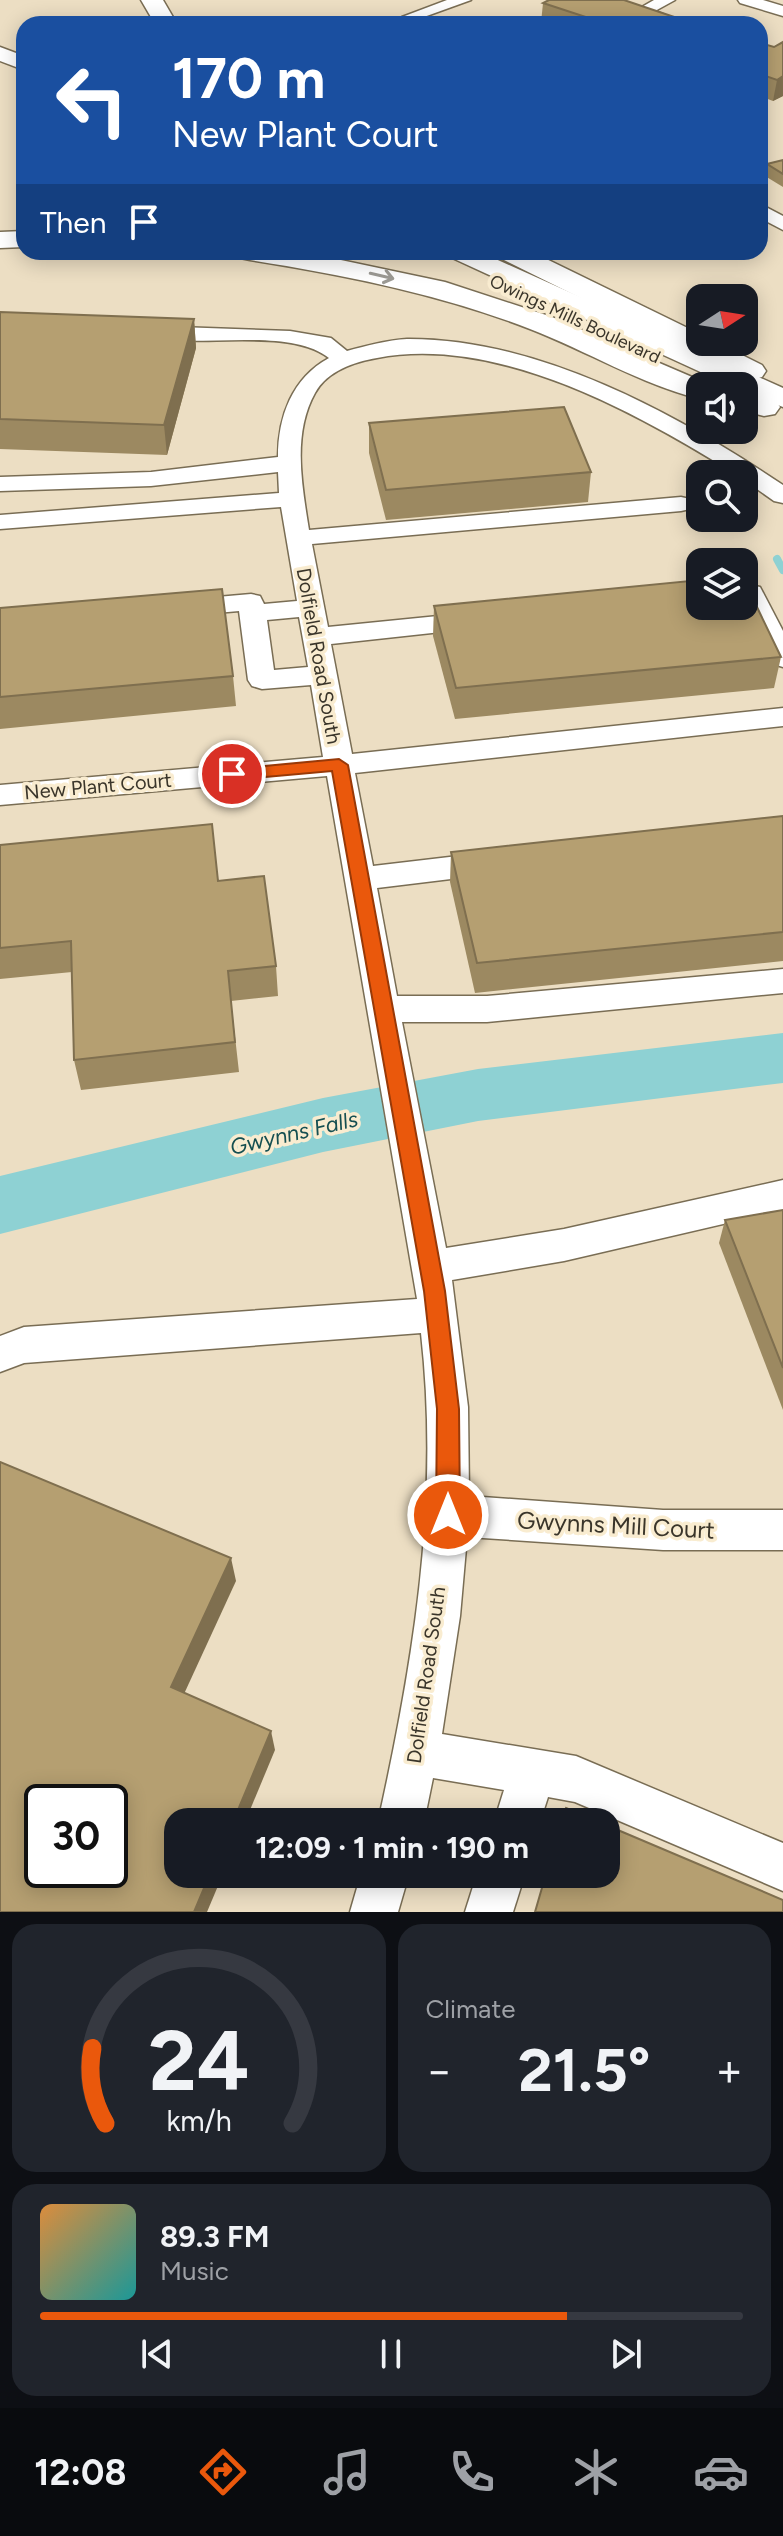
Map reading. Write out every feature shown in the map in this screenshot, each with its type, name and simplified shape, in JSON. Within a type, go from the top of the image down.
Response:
[{"type":"highway","points":[[299,260],[448,293],[537,321],[686,384]]},
{"type":"highway","points":[[524,260],[765,397]]},
{"type":"main road","name":"Owings Mills Boulevard","points":[[447,260],[689,372]]},
{"type":"main road","points":[[476,260],[765,397]]},
{"type":"main road","name":"Owings Mills Boulevard","points":[[502,260],[765,397]]},
{"type":"street","points":[[424,16],[463,0]]},
{"type":"street","points":[[653,16],[641,12],[667,0]]},
{"type":"street","points":[[746,0],[783,11]]},
{"type":"street","points":[[397,2],[410,16]]},
{"type":"street","points":[[136,332],[290,337],[323,343],[344,359]]},
{"type":"street","name":"Dolfield Road South","points":[[404,1808],[416,1752],[448,1515],[448,1409],[431,1267],[298,538],[290,463],[292,428],[303,393],[326,368],[375,349],[422,344],[492,354],[644,413],[713,448],[783,496]]},
{"type":"street","points":[[0,484],[151,479],[290,463]]},
{"type":"street","points":[[0,522],[293,499]]},
{"type":"street","points":[[298,538],[681,504]]},
{"type":"street","points":[[157,610],[251,602],[262,680],[323,675]]},
{"type":"street","points":[[758,607],[783,658]]},
{"type":"street","points":[[252,613],[311,608]]},
{"type":"street","points":[[316,637],[501,618]]},
{"type":"street","name":"New Plant Court","points":[[0,795],[339,765],[783,717]]},
{"type":"street","points":[[360,879],[516,860]]},
{"type":"street","points":[[383,1009],[487,1009],[783,981]]},
{"type":"street","points":[[431,1267],[564,1245],[783,1195]]},
{"type":"street","points":[[0,1354],[24,1345],[438,1315]]},
{"type":"street","name":"Gwynns Mill Court","points":[[448,1515],[663,1530],[783,1530]]},
{"type":"street","points":[[416,1752],[576,1779],[783,1867]]},
{"type":"street","points":[[521,1808],[533,1772]]},
{"type":"street","points":[[374,1912],[381,1888]]},
{"type":"street","points":[[489,1912],[497,1888]]},
{"type":"building","points":[[549,0],[624,0],[671,16],[583,16],[543,3]]},
{"type":"building","points":[[783,42],[783,76],[777,80],[768,77],[768,45],[774,47]]},
{"type":"building","points":[[783,160],[783,174],[768,165]]},
{"type":"building","points":[[0,312],[194,319],[164,425],[0,419]]},
{"type":"building","points":[[564,407],[591,472],[386,490],[369,423]]},
{"type":"building","points":[[686,581],[686,620],[758,620],[758,609],[781,657],[456,688],[434,606]]},
{"type":"building","points":[[222,589],[233,676],[0,697],[0,608]]},
{"type":"building","points":[[783,816],[783,932],[477,963],[451,852]]},
{"type":"building","points":[[212,824],[218,881],[264,876],[276,966],[228,971],[235,1042],[74,1060],[71,941],[0,948],[0,845]]},
{"type":"building","points":[[783,1210],[783,1368],[725,1220]]},
{"type":"building","points":[[0,1462],[231,1558],[171,1687],[271,1731],[239,1808],[164,1808],[164,1888],[204,1888],[194,1912],[0,1912]]},
{"type":"building","points":[[620,1831],[783,1900],[783,1912],[535,1912],[542,1888],[620,1888]]},
{"type":"waterway","points":[[777,559],[783,570]]},
{"type":"waterway","name":"Gwynns Falls","points":[[0,1205],[323,1125],[478,1095],[783,1058]]},
{"type":"route","points":[[232,774],[339,765],[435,1291],[448,1409],[448,1515]]}]
